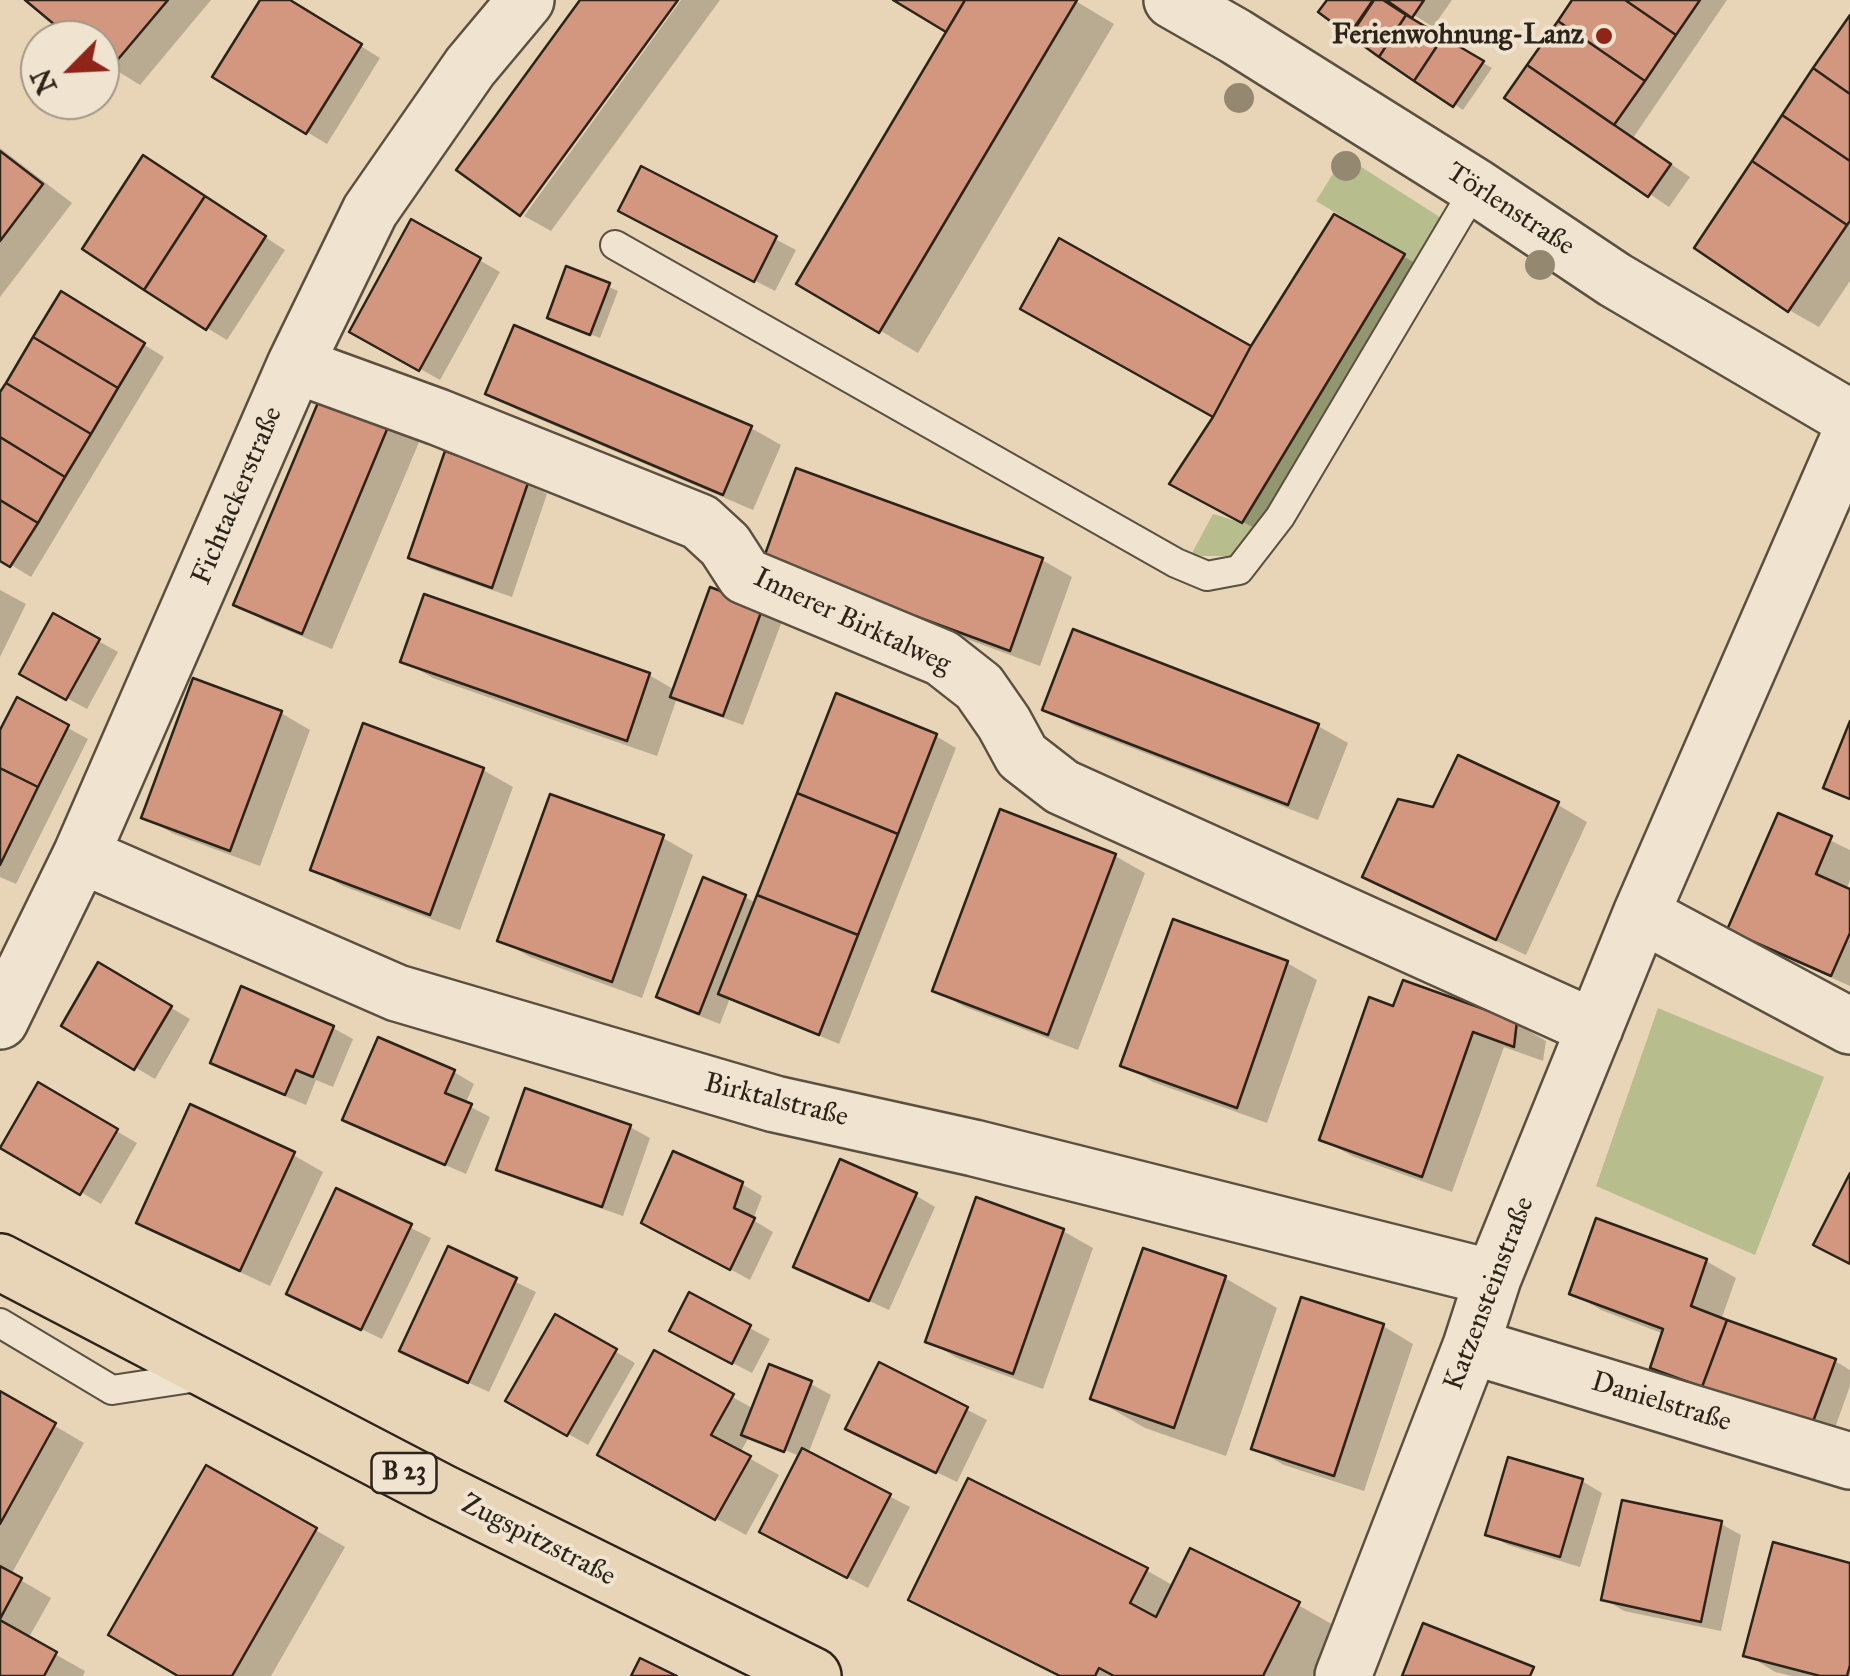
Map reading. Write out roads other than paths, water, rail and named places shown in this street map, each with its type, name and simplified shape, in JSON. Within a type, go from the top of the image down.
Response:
[{"type":"main road","name":"Zugspitzstraße","points":[[0,1262],[441,1492],[813,1676]]},
{"type":"street","name":"Fichtackerstraße","points":[[0,1021],[81,855],[295,364],[370,211],[470,67],[526,0]]},
{"type":"street","name":"Törlenstraße","points":[[1172,0],[1476,187],[1615,280],[1850,418]]},
{"type":"street","name":"Innerer Birktalweg","points":[[295,364],[700,522],[725,546],[745,576],[942,658],[980,686],[1022,756],[1062,787],[1595,1028]]},
{"type":"street","name":"Katzensteinstraße","points":[[1343,1676],[1471,1346],[1493,1278],[1640,914],[1850,435]]},
{"type":"street","name":"Birktalstraße","points":[[81,855],[416,998],[775,1104],[974,1148],[1493,1278]]},
{"type":"street","points":[[1640,914],[1850,1026]]},
{"type":"street","name":"Danielstraße","points":[[1471,1346],[1850,1460]]},
{"type":"lane","points":[[615,244],[1159,554],[1207,576],[1238,570],[1280,517],[1476,187]]},
{"type":"lane","points":[[0,1323],[112,1390],[214,1374]]},
{"type":"place","name":"Ferienwohnung-Lanz","points":[[1604,36]]}]
